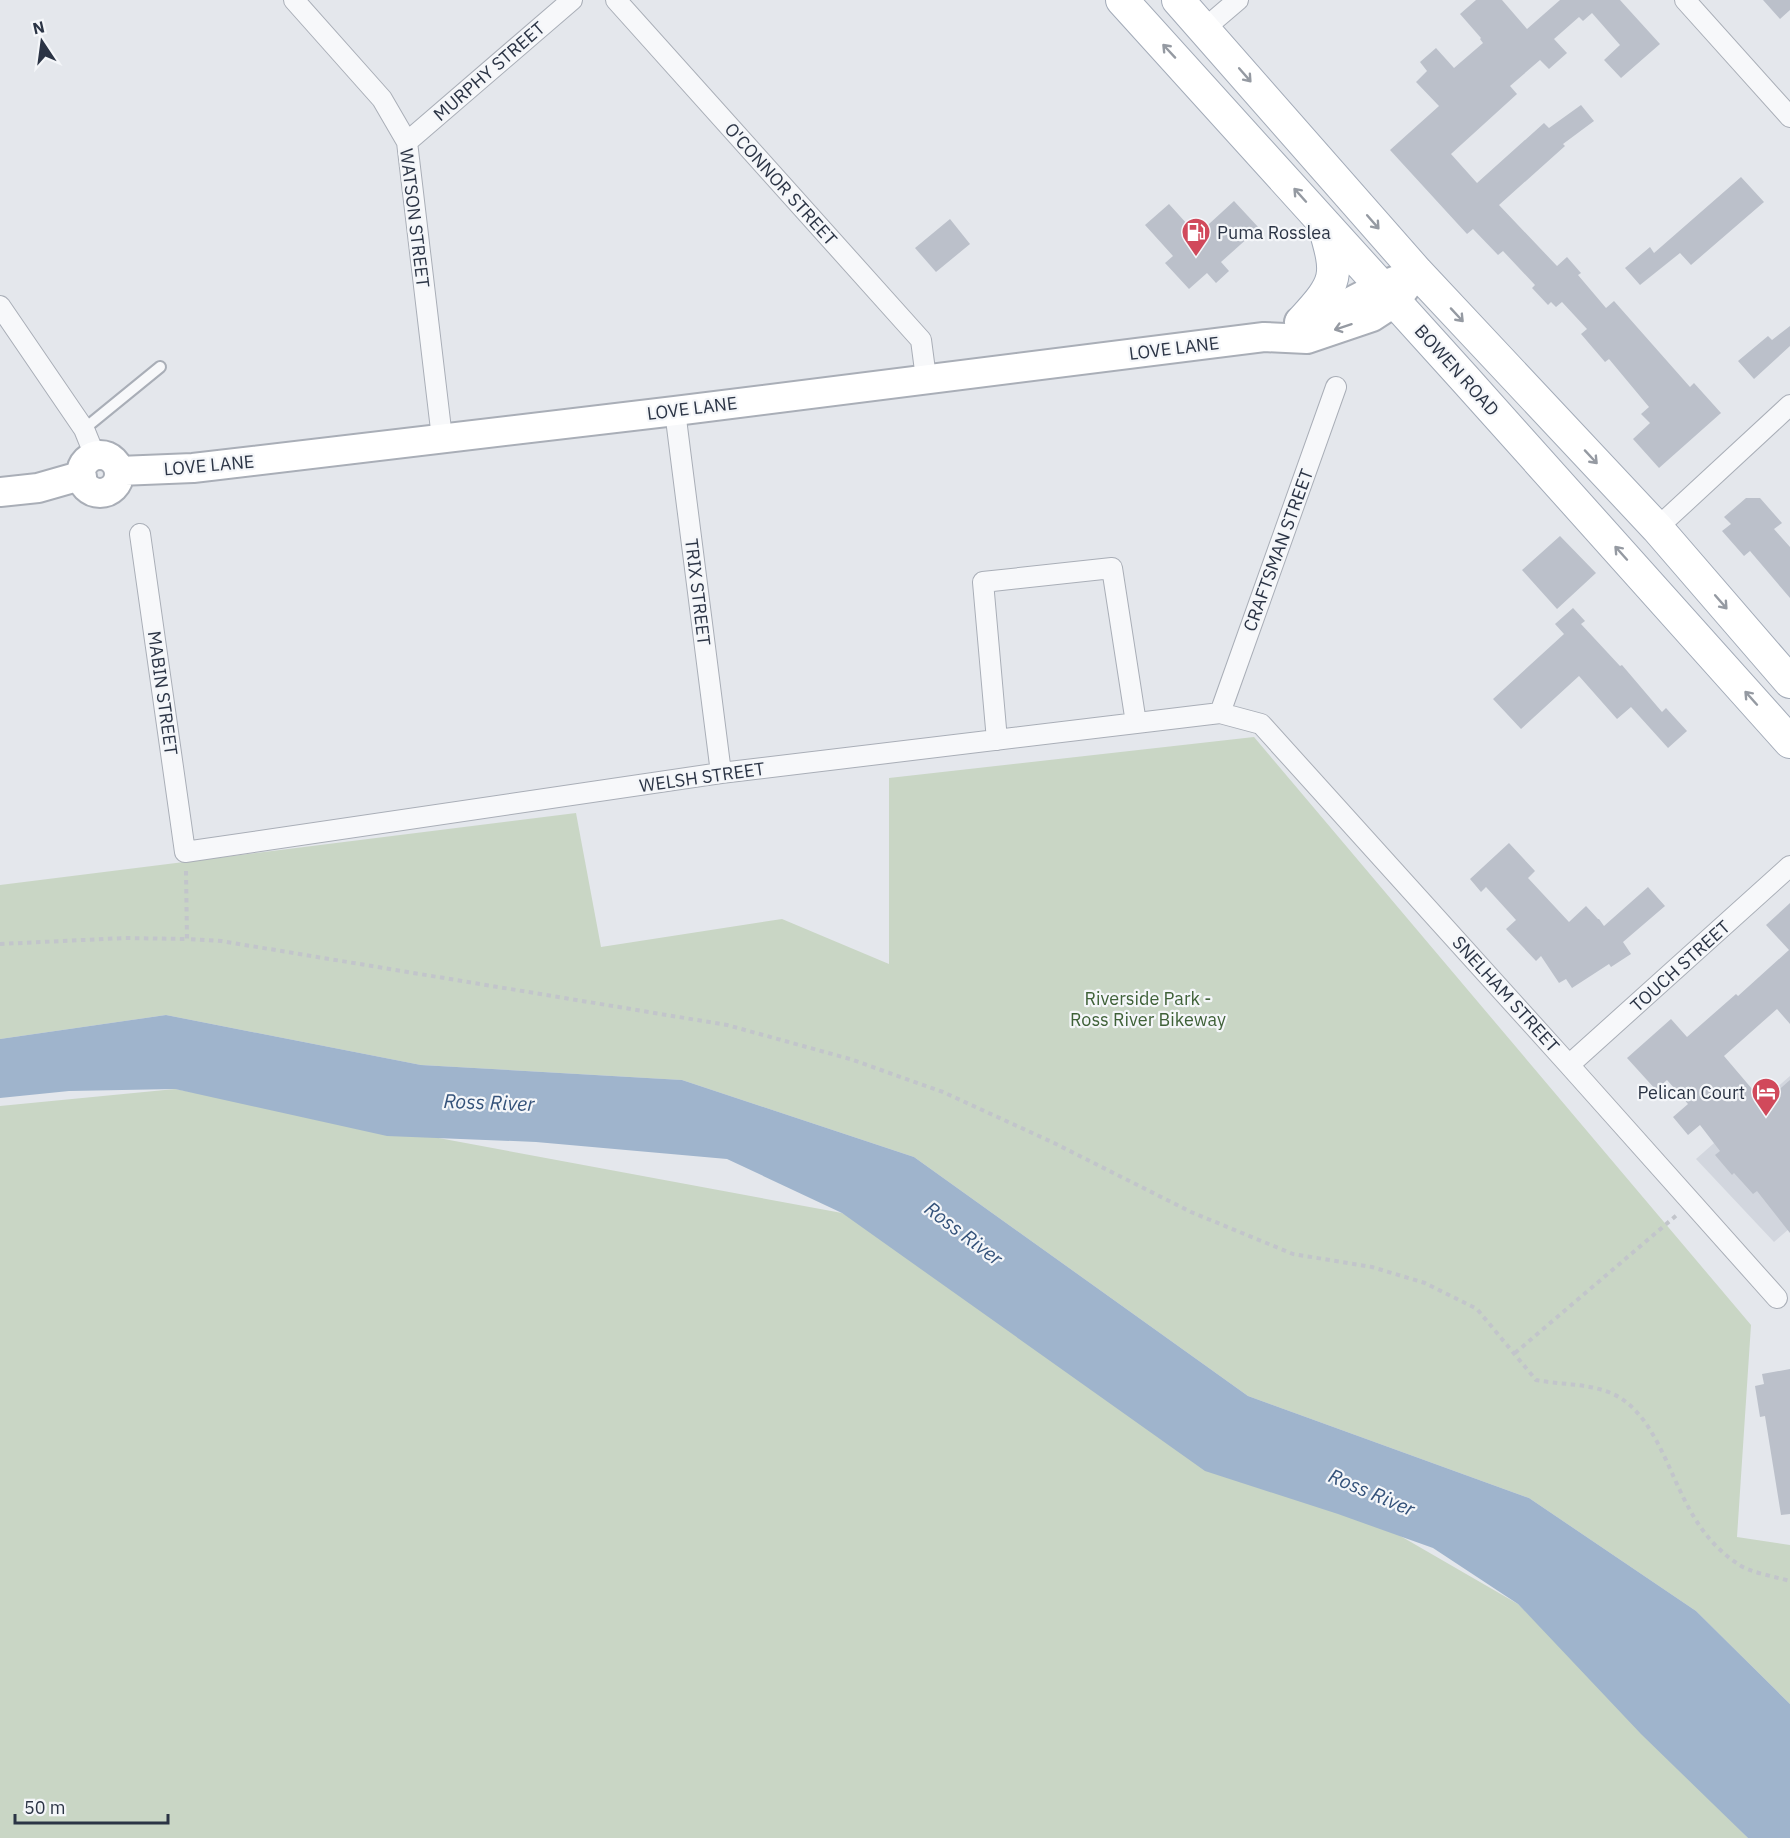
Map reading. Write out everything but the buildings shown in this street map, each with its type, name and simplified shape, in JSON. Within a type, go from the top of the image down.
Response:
[{"type":"main road","name":"BOWEN ROAD","points":[[1122,0],[1790,741]]},
{"type":"main road","name":"BOWEN ROAD","points":[[1178,0],[1417,272],[1658,528],[1790,682]]},
{"type":"main road","points":[[1302,321],[1323,299],[1334,276],[1332,253],[1323,221]]},
{"type":"street","name":"WATSON STREET","points":[[294,0],[382,99],[407,142],[442,438]]},
{"type":"street","name":"MURPHY STREET","points":[[407,142],[572,0]]},
{"type":"street","name":"O'CONNOR STREET","points":[[616,0],[921,340],[926,378]]},
{"type":"street","points":[[1204,29],[1238,0]]},
{"type":"street","points":[[1685,0],[1790,117]]},
{"type":"street","name":"LOVE LANE","points":[[0,492],[38,488],[99,468],[193,468],[675,411],[1264,337],[1307,339],[1372,317],[1388,294],[1417,272]]},
{"type":"street","name":"LOVE LANE","points":[[1264,337],[1350,302],[1388,294]]},
{"type":"street","points":[[0,306],[84,429],[99,468]]},
{"type":"street","name":"CRAFTSMAN STREET","points":[[1220,713],[1336,387]]},
{"type":"street","points":[[1658,528],[1790,405]]},
{"type":"street","name":"TRIX STREET","points":[[675,411],[722,773]]},
{"type":"street","name":"MABIN STREET","points":[[140,534],[185,852]]},
{"type":"street","points":[[998,740],[983,582],[1112,567],[1136,723]]},
{"type":"street","name":"WELSH STREET","points":[[185,852],[722,773],[1220,713]]},
{"type":"street","name":"SNELHAM STREET","points":[[1220,713],[1261,724],[1777,1298]]},
{"type":"street","name":"TOUCH STREET","points":[[1569,1065],[1790,866]]},
{"type":"lane","points":[[84,429],[160,367]]},
{"type":"path","points":[[185,852],[187,939]]},
{"type":"path","points":[[0,944],[125,938],[221,940],[727,1025],[850,1059],[943,1092],[1054,1143],[1191,1212],[1293,1254],[1372,1267],[1425,1283],[1477,1309],[1536,1380],[1587,1386],[1612,1394],[1632,1406],[1647,1423],[1690,1511],[1711,1542],[1740,1566],[1790,1581]]},
{"type":"path","points":[[1515,1353],[1691,1203]]},
{"type":"shaded area","name":"Pelican Court","points":[[1790,1076],[1790,1228],[1774,1242],[1696,1159]]},
{"type":"green space","name":"Riverside Park - Ross River Bikeway","points":[[1254,737],[1751,1325],[1737,1537],[1790,1545],[1790,1704],[1696,1611],[1529,1498],[1248,1396],[914,1157],[682,1080],[421,1065],[166,1015],[0,1039],[0,885],[576,813],[601,947],[782,919],[889,964],[889,778]]},
{"type":"green space","points":[[175,1089],[842,1213],[1518,1604],[1748,1838],[0,1838],[0,1106]]},
{"type":"water","name":"Ross River","points":[[166,1015],[421,1065],[682,1080],[914,1157],[1248,1396],[1529,1498],[1696,1611],[1790,1704],[1790,1838],[1748,1838],[1641,1734],[1518,1604],[1433,1548],[1338,1514],[1205,1471],[842,1213],[727,1159],[536,1142],[387,1136],[175,1089],[69,1091],[0,1098],[0,1039]]},
{"type":"place","name":"Puma Rosslea","points":[[1196,258]]},
{"type":"place","name":"Pelican Court","points":[[1766,1118]]}]
